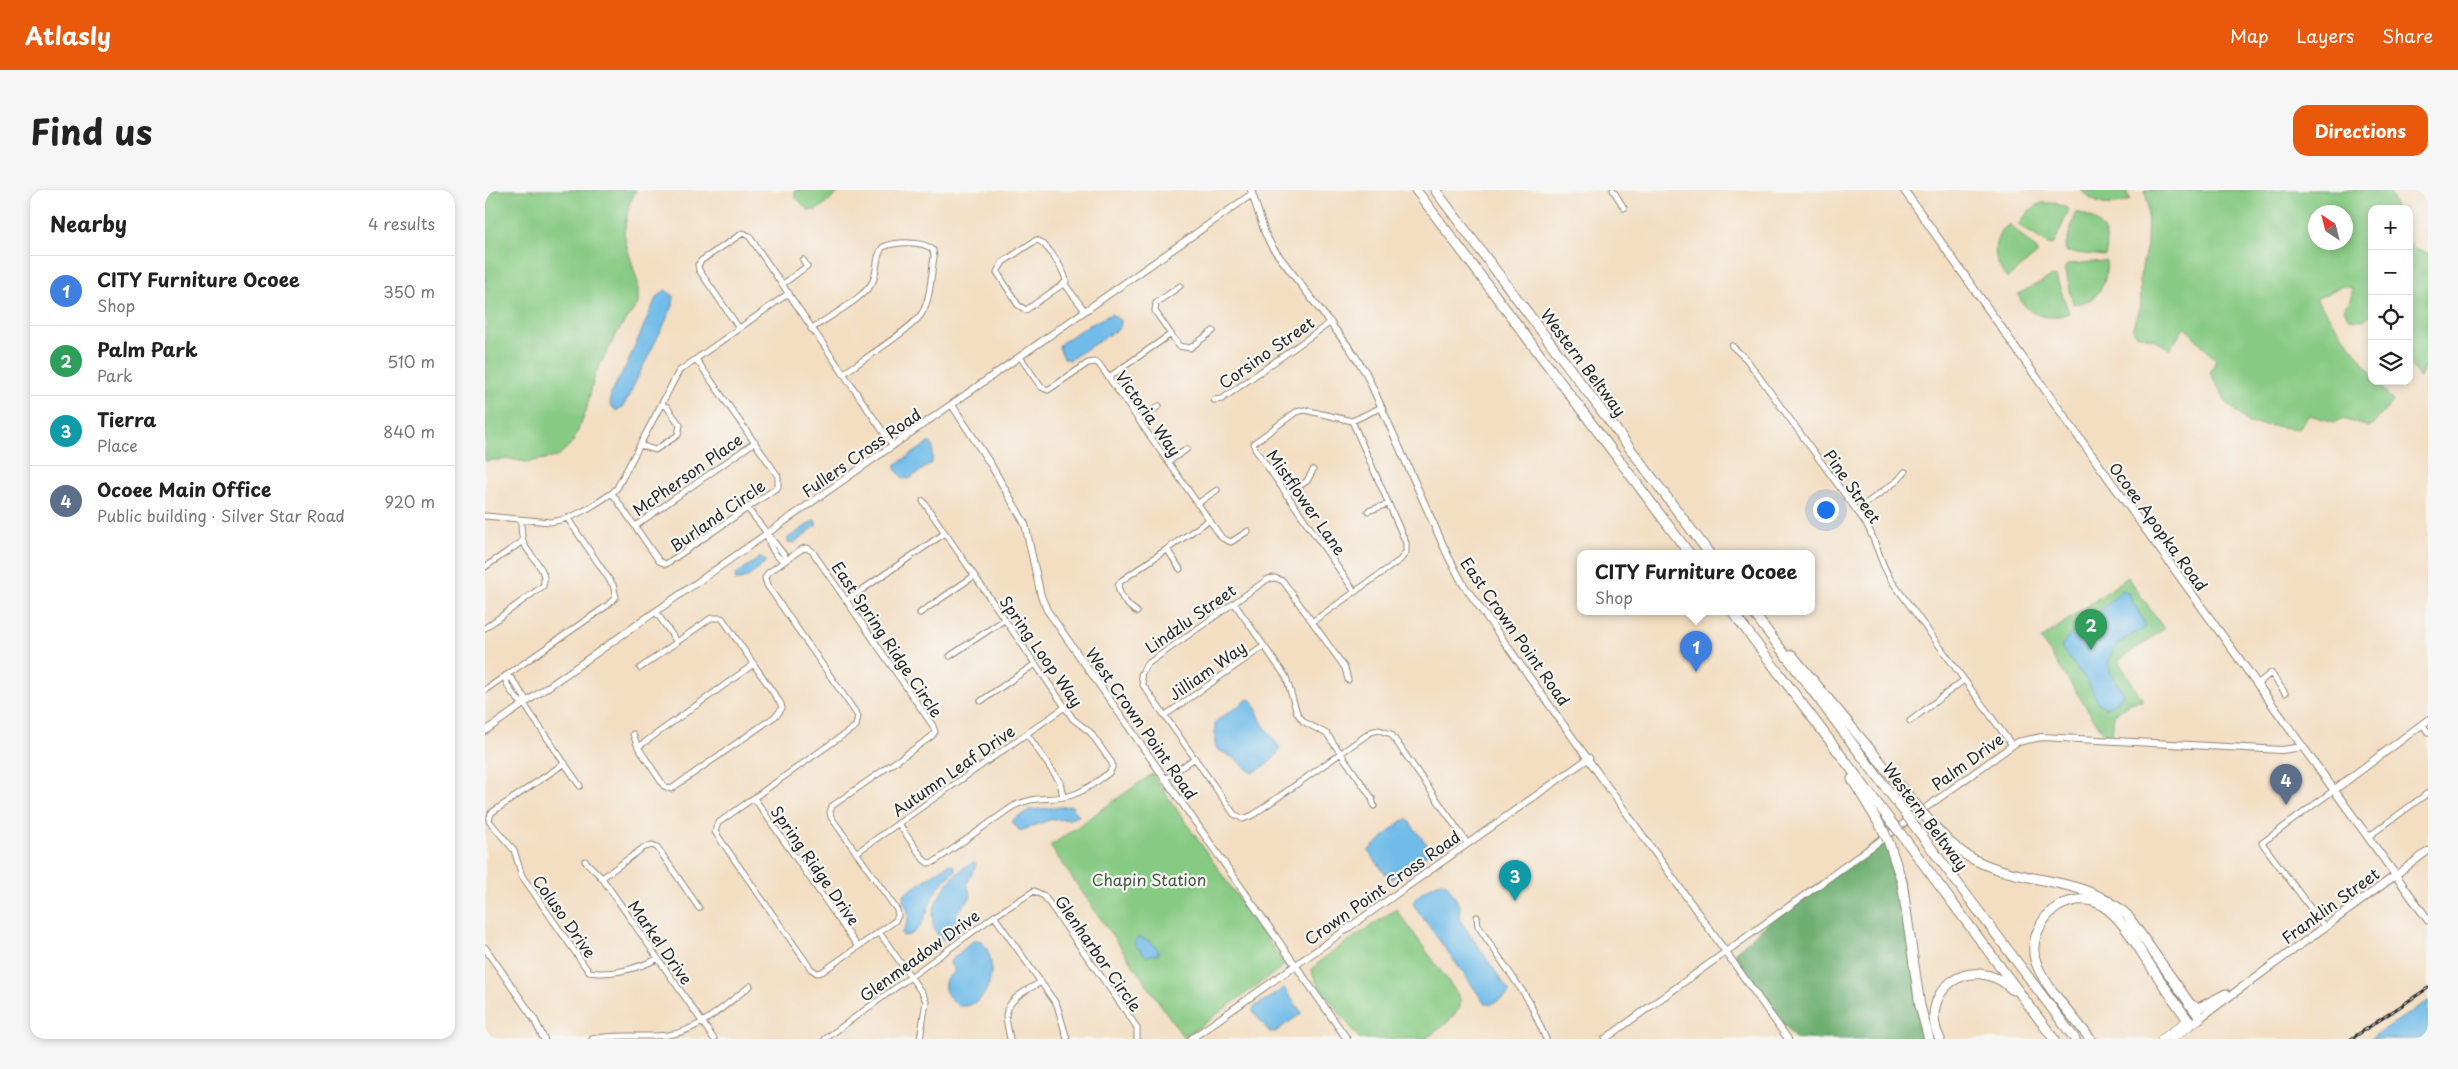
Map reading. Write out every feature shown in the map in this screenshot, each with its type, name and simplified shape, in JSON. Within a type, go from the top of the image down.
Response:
[{"type":"highway","name":"Western Beltway","points":[[1416,190],[1687,550]]},
{"type":"highway","name":"Western Beltway","points":[[1435,190],[1707,550]]},
{"type":"highway","name":"Western Beltway","points":[[1736,615],[2054,1039]]},
{"type":"highway","name":"Western Beltway","points":[[1755,615],[2075,1039]]},
{"type":"highway","points":[[1759,615],[1947,841],[1977,861],[1998,870],[2093,892],[2117,906],[2127,915],[2198,1016]]},
{"type":"highway","points":[[1801,702],[1868,803],[1889,842],[1902,882],[1920,1006],[1929,1039]]},
{"type":"highway","points":[[2090,1039],[2045,978],[2037,964],[2035,953],[2034,941],[2041,924],[2054,909],[2078,899],[2101,905],[2115,916],[2190,1022]]},
{"type":"highway","points":[[1940,1039],[1935,1029],[1937,1003],[1944,989],[1952,980],[1967,973],[1982,973],[1994,977],[2008,986],[2027,1004]]},
{"type":"highway","points":[[2189,1004],[2199,1008],[2226,994]]},
{"type":"main road","name":"Ocoee Apopka Road","points":[[1904,190],[2428,920]]},
{"type":"main road","points":[[2334,790],[2425,722]]},
{"type":"main road","name":"Franklin Street","points":[[2198,1016],[2396,875]]},
{"type":"main road","name":"Franklin Street","points":[[2162,1039],[2190,1022],[2226,994],[2248,981]]},
{"type":"main road","name":"Franklin Street","points":[[2172,1039],[2190,1022]]},
{"type":"street","points":[[1613,190],[1624,208]]},
{"type":"street","name":"Fullers Cross Road","points":[[485,731],[952,405],[1252,192]]},
{"type":"street","name":"East Crown Point Road","points":[[1252,192],[1265,233],[1273,247],[1360,363],[1382,407],[1454,570],[1788,1039]]},
{"type":"street","points":[[739,328],[699,270],[698,265],[702,260],[739,234],[746,234],[783,284],[811,329],[893,446]]},
{"type":"street","points":[[1064,283],[1026,310],[1018,305],[997,272],[1003,262],[1031,242],[1041,241],[1065,274],[1064,283],[1085,311]]},
{"type":"street","points":[[811,329],[869,288],[875,275],[879,253],[883,247],[909,243],[925,245],[933,250],[934,257],[922,314],[912,325],[843,374]]},
{"type":"street","points":[[783,284],[807,266],[803,260]]},
{"type":"street","points":[[1180,286],[1155,303],[1155,311],[1179,346],[1190,348],[1213,332]]},
{"type":"street","points":[[485,516],[550,522],[568,519],[612,493],[679,371],[789,293]]},
{"type":"street","name":"Corsino Street","points":[[1214,400],[1222,399],[1331,322]]},
{"type":"street","points":[[1109,377],[1171,334]]},
{"type":"street","name":"Pine Street","points":[[1732,346],[1747,360],[1857,510],[1876,541],[1878,556],[1887,575],[2012,745]]},
{"type":"street","name":"Victoria Way","points":[[1020,357],[1041,387],[1048,390],[1088,363],[1095,362],[1099,364],[1197,504],[1227,542],[1231,542],[1248,531]]},
{"type":"street","name":"Burland Circle","points":[[612,493],[659,561],[666,564],[748,509],[774,490],[779,483],[778,476],[697,359]]},
{"type":"street","points":[[640,445],[655,450],[678,435],[680,425],[667,407],[661,404]]},
{"type":"street","name":"West Crown Point Road","points":[[952,405],[991,465],[1025,524],[1041,596],[1047,610],[1294,966],[1347,1039]]},
{"type":"street","points":[[1139,420],[1159,406]]},
{"type":"street","points":[[1313,622],[1400,560],[1406,552],[1406,544],[1352,421],[1382,407]]},
{"type":"street","name":"Mistflower Lane","points":[[1352,421],[1305,410],[1296,412],[1258,438],[1254,443],[1255,449],[1286,495],[1355,592]]},
{"type":"street","name":"McPherson Place","points":[[635,526],[755,442]]},
{"type":"street","points":[[1168,462],[1187,449]]},
{"type":"street","points":[[1286,495],[1307,480],[1313,470]]},
{"type":"street","points":[[1857,510],[1898,480],[1905,472]]},
{"type":"street","points":[[1197,504],[1217,490]]},
{"type":"street","name":"Spring Loop Way","points":[[898,823],[924,860],[929,863],[934,862],[1024,800],[1063,797],[1081,792],[1112,768],[1112,763],[1090,732],[1073,719],[923,501]]},
{"type":"street","points":[[1368,512],[1388,504]]},
{"type":"street","points":[[748,509],[767,535],[769,544],[780,560],[785,561]]},
{"type":"street","points":[[485,690],[608,605],[616,597],[613,585],[568,519]]},
{"type":"street","points":[[485,628],[543,586],[545,576],[523,540],[521,520]]},
{"type":"street","points":[[1137,612],[1130,607],[1118,586],[1121,581],[1209,520]]},
{"type":"street","points":[[847,600],[945,533]]},
{"type":"street","points":[[485,567],[523,540]]},
{"type":"street","name":"East Spring Ridge Circle","points":[[802,549],[812,551],[847,600],[935,727],[935,732],[931,737],[832,806],[831,817],[897,910],[898,916],[895,921],[822,972],[817,973],[811,969],[715,832],[718,823],[856,726],[858,721],[857,716],[767,585],[765,578],[802,549]]},
{"type":"street","points":[[1167,549],[1180,569]]},
{"type":"street","points":[[920,613],[975,576]]},
{"type":"street","name":"Lindzlu Street","points":[[1341,754],[1253,815],[1243,819],[1234,814],[1164,716],[1143,686],[1141,675],[1146,665],[1268,579],[1275,578],[1283,581],[1313,622],[1345,668],[1348,680]]},
{"type":"street","points":[[1234,603],[1290,683],[1291,699],[1297,713],[1304,722],[1327,734],[1371,798],[1374,806]]},
{"type":"street","points":[[656,612],[677,642]]},
{"type":"street","points":[[633,734],[638,747],[664,786],[671,789],[781,712],[781,704],[722,618],[711,618],[641,668]]},
{"type":"street","points":[[951,656],[1005,620]]},
{"type":"street","name":"Jilliam Way","points":[[1164,716],[1264,646]]},
{"type":"street","points":[[638,747],[754,664]]},
{"type":"street","points":[[981,701],[1035,664]]},
{"type":"street","points":[[2257,684],[2271,673],[2285,693]]},
{"type":"street","points":[[505,676],[512,679],[525,698],[524,704],[580,786]]},
{"type":"street","points":[[1910,721],[1964,680]]},
{"type":"street","name":"Autumn Leaf Drive","points":[[856,853],[1065,707]]},
{"type":"street","points":[[2425,722],[2428,732]]},
{"type":"street","points":[[1341,754],[1371,732],[1379,730],[1391,734],[1469,844]]},
{"type":"street","points":[[1027,734],[1060,782],[1063,797]]},
{"type":"street","name":"Palm Drive","points":[[1605,1039],[2012,745],[2025,739],[2043,737],[2281,750],[2302,747]]},
{"type":"street","points":[[1165,779],[1195,758]]},
{"type":"street","name":"Crown Point Cross Road","points":[[1191,1039],[1589,758]]},
{"type":"street","name":"Coluso Drive","points":[[565,763],[491,813],[487,821],[514,850],[522,876],[589,972],[596,973],[637,968],[657,959]]},
{"type":"street","points":[[2324,926],[2262,843],[2334,790]]},
{"type":"street","points":[[2368,837],[2428,793]]},
{"type":"street","name":"Spring Ridge Drive","points":[[754,798],[858,947]]},
{"type":"street","points":[[602,878],[643,848],[652,845],[657,847],[699,908]]},
{"type":"street","name":"Franklin Street","points":[[2396,875],[2428,851]]},
{"type":"street","name":"Markel Drive","points":[[585,861],[602,878],[714,1039]]},
{"type":"street","name":"Glenmeadow Drive","points":[[825,1039],[1030,892]]},
{"type":"street","name":"Glenharbor Circle","points":[[1030,892],[1040,892],[1048,901],[1132,1020],[1137,1028],[1137,1039]]},
{"type":"street","points":[[994,916],[1061,1013],[1067,1039]]},
{"type":"street","points":[[1477,917],[1479,926],[1529,1001],[1547,1039]]},
{"type":"street","points":[[879,932],[926,1001],[920,1039]]},
{"type":"street","points":[[485,948],[533,1017],[544,1039]]},
{"type":"street","points":[[1010,1039],[1006,1014],[1009,1008],[1016,998],[1041,982]]},
{"type":"street","points":[[592,1039],[607,1035],[669,1035],[689,1029],[750,986]]},
{"type":"green space","points":[[485,190],[636,190],[629,204],[624,232],[638,283],[638,304],[620,328],[595,374],[586,411],[573,442],[557,457],[526,462],[510,459],[485,461]]},
{"type":"green space","points":[[795,190],[842,190],[817,210],[808,210],[795,197]]},
{"type":"green space","points":[[2081,190],[2126,190],[2130,200],[2110,205],[2104,204],[2092,199]]},
{"type":"green space","points":[[2145,190],[2389,190],[2395,205],[2368,205],[2368,317],[2363,320],[2349,319],[2344,309],[2352,298],[2352,288],[2342,286],[2316,299],[2368,369],[2368,385],[2380,385],[2393,402],[2370,427],[2342,419],[2335,422],[2309,415],[2299,429],[2248,423],[2228,404],[2210,373],[2216,360],[2185,327],[2170,349],[2153,339],[2136,334],[2133,329],[2141,306],[2140,277],[2147,244],[2148,206]]},
{"type":"green space","points":[[2041,203],[2055,203],[2069,209],[2054,244],[2050,245],[2018,225],[2029,211]]},
{"type":"green space","points":[[2076,212],[2084,214],[2097,222],[2105,233],[2107,248],[2105,256],[2067,252],[2065,248]]},
{"type":"green space","points":[[2009,224],[2037,250],[2037,254],[2007,278],[1998,264],[1995,250],[1999,236]]},
{"type":"green space","points":[[2413,247],[2428,253],[2428,368],[2424,367],[2420,378],[2413,368]]},
{"type":"green space","points":[[2106,261],[2105,277],[2100,291],[2089,300],[2073,304],[2065,267],[2068,264]]},
{"type":"green space","points":[[2052,276],[2056,277],[2069,313],[2046,317],[2027,308],[2018,294]]},
{"type":"green space","points":[[2128,577],[2164,629],[2118,661],[2142,701],[2132,702],[2114,715],[2112,735],[2104,734],[2041,639]]},
{"type":"green space","name":"Chapin Station","points":[[1152,774],[1285,965],[1184,1038],[1050,846]]},
{"type":"green space","points":[[1885,836],[1902,882],[1930,1039],[1795,1039],[1734,953],[1780,913]]},
{"type":"green space","points":[[1396,909],[1456,992],[1460,999],[1460,1008],[1446,1024],[1425,1039],[1360,1039],[1318,985],[1311,970],[1325,957]]},
{"type":"water","points":[[665,290],[674,296],[673,306],[623,407],[616,411],[610,405],[611,393],[627,364],[656,298]]},
{"type":"water","points":[[1111,314],[1121,321],[1120,328],[1069,360],[1064,358],[1059,348],[1060,344],[1082,329]]},
{"type":"water","points":[[930,442],[933,447],[932,463],[909,479],[903,478],[895,469],[895,465]]},
{"type":"water","points":[[813,521],[816,521],[816,526],[794,543],[788,542],[788,538]]},
{"type":"water","points":[[761,557],[766,560],[757,570],[748,577],[735,580],[736,574]]},
{"type":"water","points":[[2122,590],[2128,593],[2145,628],[2116,646],[2109,659],[2114,679],[2124,693],[2117,702],[2106,708],[2098,703],[2088,682],[2062,649],[2062,644],[2077,629],[2080,622],[2102,610]]},
{"type":"water","points":[[1248,699],[1253,701],[1262,723],[1280,748],[1272,760],[1252,773],[1234,758],[1217,749],[1215,744],[1215,722]]},
{"type":"water","points":[[1072,806],[1079,816],[1069,819],[1049,820],[1020,831],[1011,821],[1029,810]]},
{"type":"water","points":[[1407,819],[1429,847],[1430,852],[1390,880],[1368,851],[1400,822]]},
{"type":"water","points":[[975,862],[976,865],[967,884],[971,897],[956,914],[962,930],[943,940],[935,931],[933,920],[934,908],[947,884],[956,874]]},
{"type":"water","points":[[949,864],[955,866],[955,871],[938,888],[921,925],[911,934],[903,936],[902,932],[907,924],[908,916],[903,900],[904,894]]},
{"type":"water","points":[[1442,882],[1447,884],[1460,906],[1459,919],[1509,991],[1508,995],[1490,1005],[1484,1002],[1413,904],[1417,897],[1425,890]]},
{"type":"water","points":[[1138,937],[1154,945],[1159,954],[1146,956],[1134,944]]},
{"type":"water","points":[[980,940],[990,958],[990,981],[986,991],[979,999],[970,1005],[959,1006],[950,998],[945,988],[947,979],[955,971],[950,964],[951,960],[973,941]]},
{"type":"water","points":[[1284,988],[1302,1013],[1275,1032],[1270,1032],[1253,1012],[1253,1008]]},
{"type":"water","points":[[2428,1001],[2428,1039],[2369,1039]]},
{"type":"railway","points":[[2351,1039],[2428,988]]},
{"type":"place","name":"Palm Park","points":[[2091,650]]},
{"type":"place","name":"CITY Furniture Ocoee","points":[[1696,672]]},
{"type":"place","name":"Ocoee Main Office","points":[[2286,805]]},
{"type":"place","name":"Tierra","points":[[1515,901]]}]
